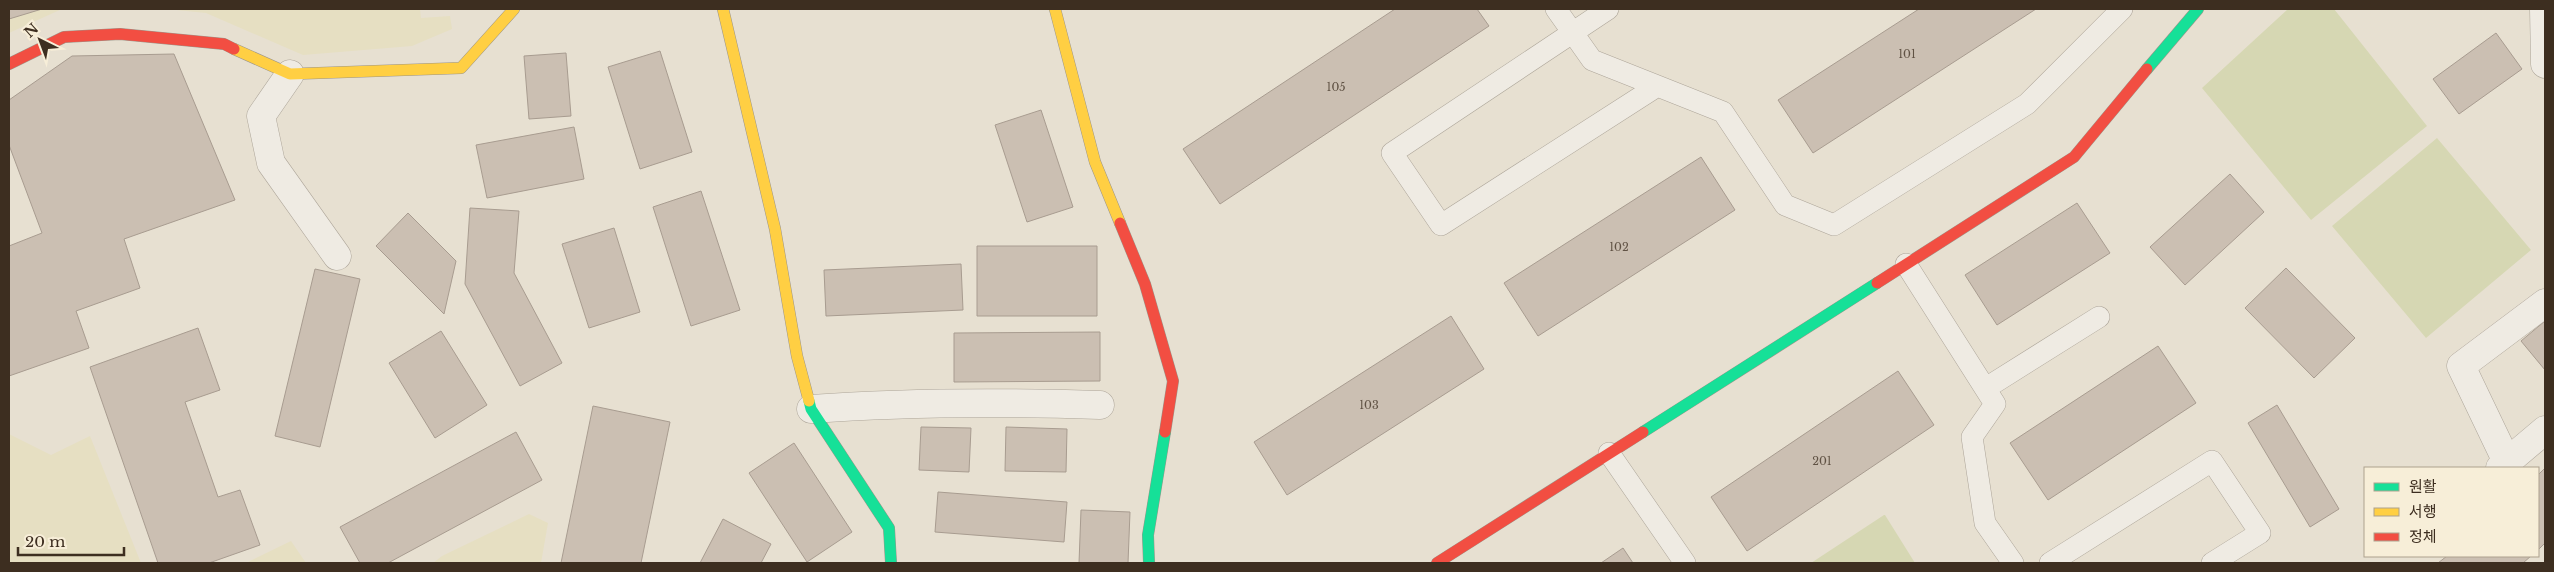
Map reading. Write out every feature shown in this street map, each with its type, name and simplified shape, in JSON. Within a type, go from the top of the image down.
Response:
[{"type":"street","points":[[9,64],[64,37],[120,34],[224,44],[290,74],[461,68],[514,9]]},
{"type":"street","points":[[723,9],[775,229],[797,356],[811,409],[890,528],[888,560]]},
{"type":"street","points":[[1055,9],[1095,162],[1145,284],[1173,381],[1148,535],[1149,563]]},
{"type":"street","points":[[1437,563],[2074,157],[2198,9]]},
{"type":"street","points":[[2544,9],[2545,64]]},
{"type":"street","points":[[290,74],[261,116],[271,163],[336,256]]},
{"type":"street","points":[[2545,303],[2519,325],[2461,366],[2503,465],[2545,430]]},
{"type":"street","points":[[811,409],[876,404],[985,402],[1100,405]]},
{"type":"lane","points":[[1556,9],[1592,60],[1722,112],[1785,205],[1834,225],[2027,104],[2122,9]]},
{"type":"lane","points":[[1608,9],[1572,31],[1392,153],[1441,225],[1656,86]]},
{"type":"lane","points":[[1906,264],[1996,404],[1972,437],[1986,523],[2013,563]]},
{"type":"lane","points":[[1986,388],[2099,317]]},
{"type":"lane","points":[[1609,453],[1685,563]]},
{"type":"lane","points":[[2050,563],[2212,461],[2260,533],[2212,563]]},
{"type":"shaded area","points":[[9,9],[62,9],[9,33]]},
{"type":"shaded area","points":[[167,9],[420,9],[421,18],[450,16],[452,29],[412,46],[303,55],[206,13]]},
{"type":"shaded area","points":[[9,434],[51,455],[90,436],[141,563],[9,563]]},
{"type":"shaded area","points":[[529,514],[548,523],[541,563],[433,563],[442,556]]},
{"type":"shaded area","points":[[291,541],[306,563],[246,563]]},
{"type":"green space","points":[[2288,9],[2334,9],[2427,126],[2311,220],[2202,88]]},
{"type":"green space","points":[[2437,138],[2531,250],[2426,338],[2332,226]]},
{"type":"green space","points":[[1884,515],[1915,563],[1811,563]]},
{"type":"building","points":[[9,9],[42,9],[9,19]]},
{"type":"building","points":[[1395,9],[1477,9],[1489,26],[1220,204],[1183,149]]},
{"type":"building","points":[[1919,9],[2036,9],[1813,153],[1778,100]]},
{"type":"building","points":[[2496,33],[2522,69],[2459,114],[2433,79]]},
{"type":"building","points":[[660,51],[692,152],[640,169],[608,67]]},
{"type":"building","points":[[566,53],[571,116],[529,119],[524,56]]},
{"type":"building","points":[[174,54],[235,200],[124,239],[140,288],[76,311],[89,348],[9,376],[9,246],[42,233],[9,145],[9,100],[72,56]]},
{"type":"building","points":[[1041,110],[1073,207],[1027,222],[995,125]]},
{"type":"building","points":[[574,127],[584,179],[487,198],[476,145]]},
{"type":"building","points":[[1701,157],[1735,210],[1538,336],[1504,283]]},
{"type":"building","points":[[2230,174],[2264,212],[2185,285],[2150,247]]},
{"type":"building","points":[[701,191],[740,310],[691,326],[653,207]]},
{"type":"building","points":[[2077,203],[2110,253],[1997,325],[1965,275]]},
{"type":"building","points":[[470,208],[519,211],[514,273],[562,363],[520,386],[465,284]]},
{"type":"building","points":[[408,213],[456,261],[444,314],[376,246]]},
{"type":"building","points":[[614,228],[640,312],[589,328],[562,244]]},
{"type":"building","points":[[977,246],[1097,246],[1097,316],[977,316]]},
{"type":"building","points":[[961,264],[963,310],[826,316],[824,270]]},
{"type":"building","points":[[2286,268],[2355,338],[2314,378],[2245,308]]},
{"type":"building","points":[[315,269],[360,279],[320,447],[275,436]]},
{"type":"building","points":[[1451,316],[1484,369],[1287,495],[1254,442]]},
{"type":"building","points":[[2545,321],[2545,370],[2521,341]]},
{"type":"building","points":[[198,328],[220,390],[185,402],[218,497],[240,490],[260,545],[209,563],[158,563],[90,367]]},
{"type":"building","points":[[441,331],[487,405],[435,438],[389,363]]},
{"type":"building","points":[[1100,332],[1100,381],[954,382],[954,333]]},
{"type":"building","points":[[2158,346],[2196,403],[2048,500],[2010,443]]},
{"type":"building","points":[[1898,371],[1934,425],[1747,551],[1711,497]]},
{"type":"building","points":[[2277,405],[2339,509],[2310,527],[2248,423]]},
{"type":"building","points":[[593,406],[670,422],[641,563],[561,563]]},
{"type":"building","points":[[921,427],[971,428],[969,472],[919,470]]},
{"type":"building","points":[[1006,427],[1067,429],[1066,472],[1005,471]]},
{"type":"building","points":[[516,432],[542,480],[388,563],[360,563],[340,527]]},
{"type":"building","points":[[794,443],[852,532],[807,562],[749,473]]},
{"type":"building","points":[[2545,468],[2545,543],[2539,549],[2539,474]]},
{"type":"building","points":[[938,492],[1067,502],[1064,542],[935,532]]},
{"type":"building","points":[[1081,510],[1130,512],[1128,563],[1079,563]]},
{"type":"building","points":[[723,519],[771,544],[761,563],[700,563]]},
{"type":"building","points":[[1623,548],[1633,563],[1601,563]]},
{"type":"building","points":[[2446,557],[2530,557],[2523,563],[2438,563]]},
{"type":"traffic: fast","points":[[2147,69],[2198,9]]},
{"type":"traffic: fast","points":[[1643,432],[1877,283]]},
{"type":"traffic: fast","points":[[809,401],[811,409],[889,528],[891,563]]},
{"type":"traffic: fast","points":[[1149,563],[1148,535],[1165,432]]},
{"type":"traffic: slow","points":[[234,49],[290,74],[461,68],[514,9]]},
{"type":"traffic: slow","points":[[723,9],[775,229],[797,356],[809,401]]},
{"type":"traffic: slow","points":[[1055,9],[1095,162],[1120,223]]},
{"type":"traffic: jam","points":[[9,64],[64,37],[120,34],[224,44],[234,49]]},
{"type":"traffic: jam","points":[[1877,283],[2074,157],[2147,69]]},
{"type":"traffic: jam","points":[[1120,223],[1145,284],[1173,381],[1165,432]]},
{"type":"traffic: jam","points":[[1437,563],[1643,432]]}]
